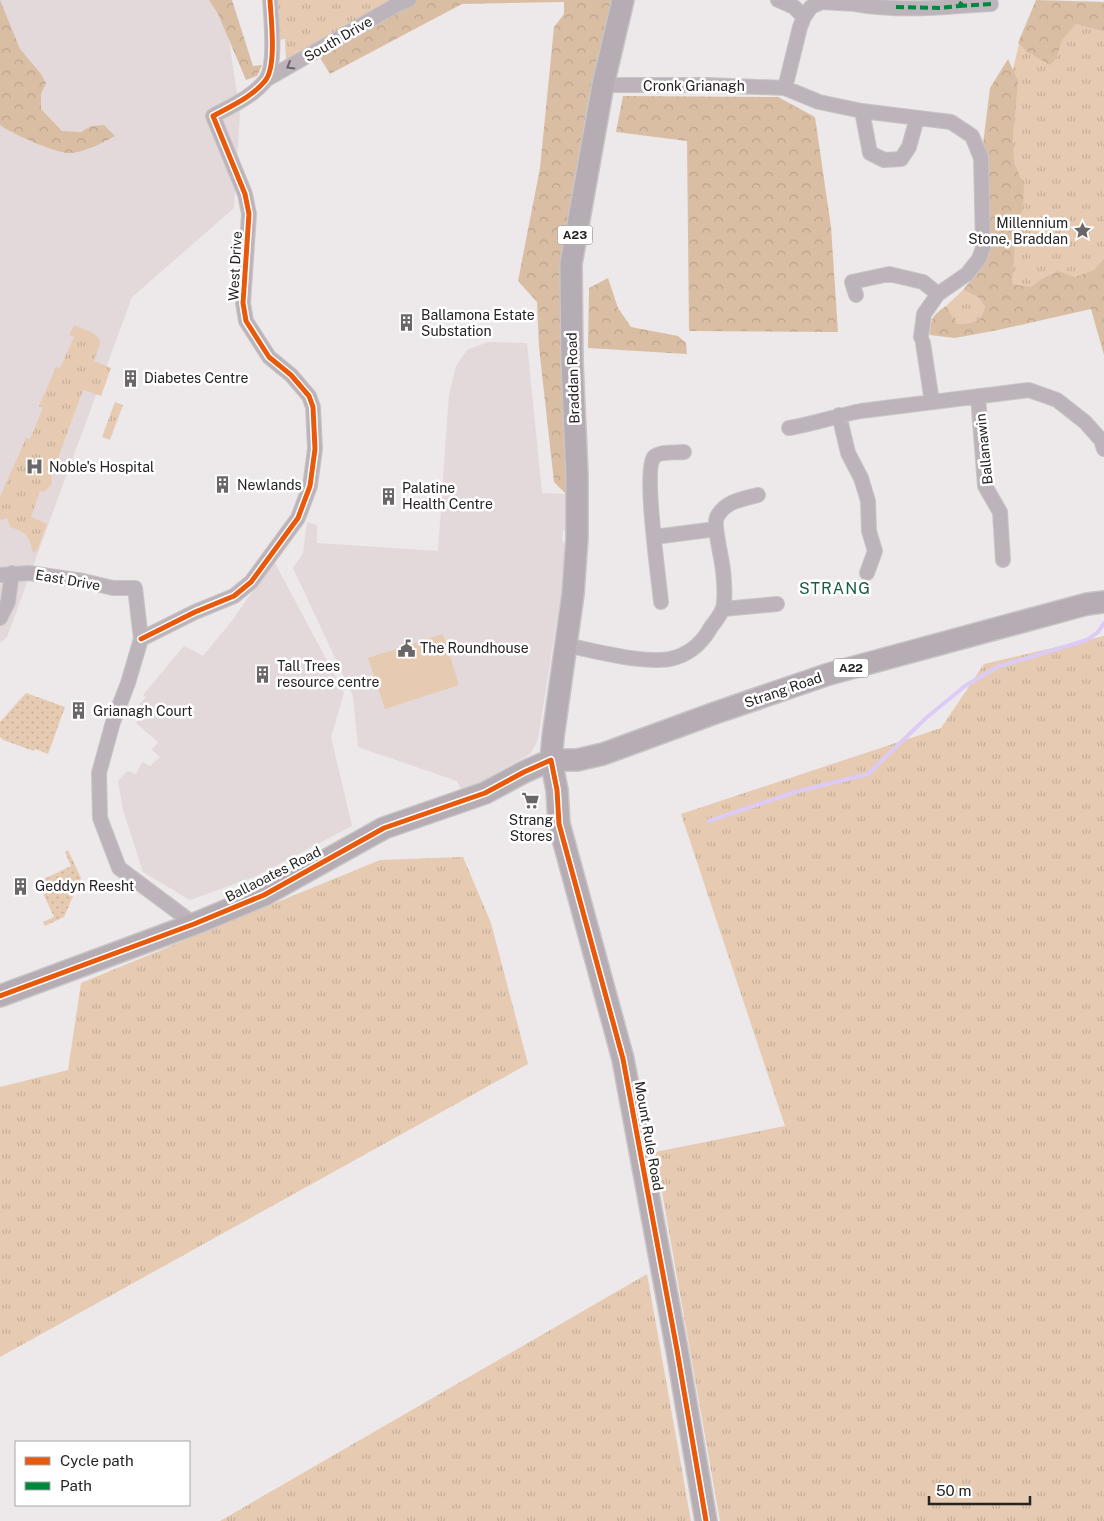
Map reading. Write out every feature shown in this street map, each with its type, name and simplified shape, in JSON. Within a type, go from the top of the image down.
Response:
[{"type":"main road","name":"Braddan Road","points":[[551,760],[573,594],[577,522],[571,264],[603,85],[623,0]]},
{"type":"main road","name":"Strang Road","points":[[551,760],[577,760],[603,754],[829,674],[1087,604],[1104,602]]},
{"type":"main road","name":"Ballaoates Road","points":[[0,996],[194,924],[264,895],[384,828],[484,793],[551,760]]},
{"type":"main road","name":"Mount Rule Road","points":[[551,760],[557,790],[559,824],[623,1058],[677,1350],[706,1521]]},
{"type":"street","points":[[267,80],[273,44],[270,0]]},
{"type":"street","name":"South Drive","points":[[267,80],[398,4],[409,0]]},
{"type":"street","points":[[778,0],[794,7],[804,17]]},
{"type":"street","points":[[786,88],[804,17],[811,8],[822,2],[856,2],[873,7],[940,8],[961,3],[991,4]]},
{"type":"street","name":"West Drive","points":[[141,639],[195,612],[234,596],[251,582],[298,518],[310,486],[315,449],[313,407],[309,396],[291,375],[269,358],[246,321],[243,303],[249,214],[245,194],[213,116],[255,92],[267,80]]},
{"type":"street","name":"Cronk Grianagh","points":[[603,85],[707,85],[786,88],[819,102],[862,111],[951,122],[972,136],[981,158],[983,248],[979,259],[967,274],[938,294],[924,314],[922,340],[932,402]]},
{"type":"street","points":[[862,111],[870,152],[884,160],[901,159],[909,147],[917,118]]},
{"type":"street","points":[[856,295],[852,282],[889,274],[923,282],[938,294]]},
{"type":"street","name":"Ballanawin","points":[[788,428],[814,424],[839,415],[1029,390],[1057,400],[1084,422],[1101,440],[1104,449]]},
{"type":"street","name":"Ballanawin","points":[[978,396],[985,486],[1000,512],[1004,560]]},
{"type":"street","points":[[839,415],[848,453],[861,478],[868,501],[869,531],[875,551],[867,573]]},
{"type":"street","points":[[661,602],[650,492],[651,464],[654,457],[660,454],[684,452]]},
{"type":"street","points":[[565,645],[635,658],[661,660],[677,657],[692,649],[706,637],[723,608],[722,570],[716,519],[722,509],[731,502],[758,495]]},
{"type":"street","points":[[654,537],[716,530]]},
{"type":"street","name":"East Drive","points":[[6,574],[29,573],[83,581],[113,588],[135,588],[141,639]]},
{"type":"street","points":[[0,618],[8,602],[6,574]]},
{"type":"street","points":[[723,608],[777,604]]},
{"type":"street","points":[[141,639],[128,684],[113,722],[99,773],[100,818],[119,868],[194,924]]},
{"type":"shaded area","name":"Noble's Hospital","points":[[0,0],[218,0],[225,14],[240,114],[234,208],[132,297],[7,637],[0,643]]},
{"type":"shaded area","points":[[488,342],[527,343],[542,493],[566,494],[567,531],[563,531],[562,540],[566,547],[562,587],[538,739],[530,754],[479,783],[461,790],[457,781],[358,747],[353,696],[293,568],[303,553],[307,522],[317,525],[317,543],[438,551],[449,394],[456,366],[467,350]]},
{"type":"shaded area","points":[[274,561],[344,693],[331,737],[352,826],[254,877],[190,900],[143,872],[123,810],[118,781],[127,771],[136,774],[142,762],[150,766],[160,757],[152,750],[158,742],[136,723],[139,719],[132,713],[146,697],[143,695],[184,646],[203,656],[231,622]]},
{"type":"green space","points":[[0,0],[20,49],[46,83],[41,94],[41,109],[62,131],[81,132],[91,126],[104,125],[115,136],[83,150],[66,153],[35,143],[0,125]]},
{"type":"green space","points":[[209,0],[232,0],[253,66],[262,65],[257,76],[246,80],[218,14]]},
{"type":"green space","points":[[277,0],[397,0],[286,61],[285,39],[279,40]]},
{"type":"green space","points":[[397,0],[613,0],[589,96],[563,248],[566,494],[554,482],[539,347],[537,302],[518,281],[540,168],[554,27],[564,14],[564,2],[462,4],[330,74],[313,46]]},
{"type":"green space","points":[[1036,0],[1104,2],[1104,31],[1076,24],[1062,40],[1056,59],[1050,65],[1028,52],[1018,43]]},
{"type":"green space","points":[[1104,7],[1104,301],[1007,309],[1006,98],[1019,44]]},
{"type":"green space","points":[[1008,59],[1018,81],[1013,135],[1014,163],[1024,185],[1023,210],[1017,220],[1012,284],[1031,287],[1058,271],[1075,277],[1094,270],[1104,259],[1104,355],[1091,309],[955,338],[930,335],[933,318],[946,306],[957,324],[970,323],[980,319],[985,307],[979,298],[963,290],[977,273],[987,253],[990,212],[983,144],[990,88]]},
{"type":"green space","points":[[623,96],[778,97],[815,117],[831,227],[838,332],[689,331],[687,141],[616,132]]},
{"type":"green space","points":[[608,278],[618,308],[631,327],[678,336],[686,343],[687,354],[588,348],[589,288]]},
{"type":"green space","points":[[963,290],[979,298],[985,307],[980,319],[970,323],[956,324],[946,306]]},
{"type":"green space","points":[[74,325],[91,332],[99,338],[100,344],[94,361],[111,368],[101,396],[83,390],[54,469],[51,479],[52,484],[44,492],[40,491],[31,517],[47,524],[37,551],[33,553],[26,536],[10,527],[7,518],[0,519],[0,497],[26,438],[30,439],[43,408],[39,406],[56,367],[60,368],[74,337],[69,335]]},
{"type":"green space","points":[[115,402],[123,405],[110,440],[102,437]]},
{"type":"green space","points":[[443,634],[459,685],[385,709],[368,658]]},
{"type":"green space","points":[[1104,636],[1104,1521],[720,1521],[655,1152],[785,1126],[681,814],[941,728],[984,664]]},
{"type":"green space","points":[[26,693],[65,707],[48,754],[35,749],[34,751],[3,740],[0,737],[0,722]]},
{"type":"green space","points":[[68,850],[81,878],[64,917],[45,926],[43,922],[54,917],[41,889],[44,879],[71,866],[65,852]]},
{"type":"green space","points":[[463,857],[491,923],[528,1064],[0,1357],[0,1087],[68,1070],[81,983],[380,860]]},
{"type":"green space","points":[[647,1274],[691,1521],[220,1521]]},
{"type":"waterway","points":[[709,821],[795,792],[868,774],[926,718],[965,686],[997,667],[1087,640],[1098,632],[1104,623]]},
{"type":"marked path","points":[[896,7],[940,8],[959,6],[963,0]]},
{"type":"marked path","points":[[959,6],[991,4]]},
{"type":"cycle path","points":[[141,639],[195,612],[234,596],[251,582],[298,518],[310,486],[315,449],[313,407],[309,396],[291,375],[269,357],[246,321],[243,303],[249,214],[245,194],[213,116],[254,92],[269,74],[272,54],[270,0]]},
{"type":"cycle path","points":[[0,996],[194,924],[264,895],[384,828],[485,793],[551,760],[557,790],[559,824],[623,1059],[677,1350],[706,1521]]},
{"type":"place","name":"Millennium Stone, Braddan","points":[[1082,231]]},
{"type":"place","name":"Ballamona Estate Substation","points":[[407,323]]},
{"type":"place","name":"Diabetes Centre","points":[[130,378]]},
{"type":"place","name":"Noble's Hospital","points":[[35,467]]},
{"type":"place","name":"Newlands","points":[[223,485]]},
{"type":"place","name":"Palatine Health Centre","points":[[388,496]]},
{"type":"place","name":"The Roundhouse","points":[[406,648]]},
{"type":"place","name":"Tall Trees resource centre","points":[[263,674]]},
{"type":"place","name":"Grianagh Court","points":[[79,711]]},
{"type":"place","name":"Strang Stores","points":[[531,800]]},
{"type":"place","name":"Geddyn Reesht","points":[[21,886]]},
{"type":"district","name":"STRANG","points":[[835,588]]}]
